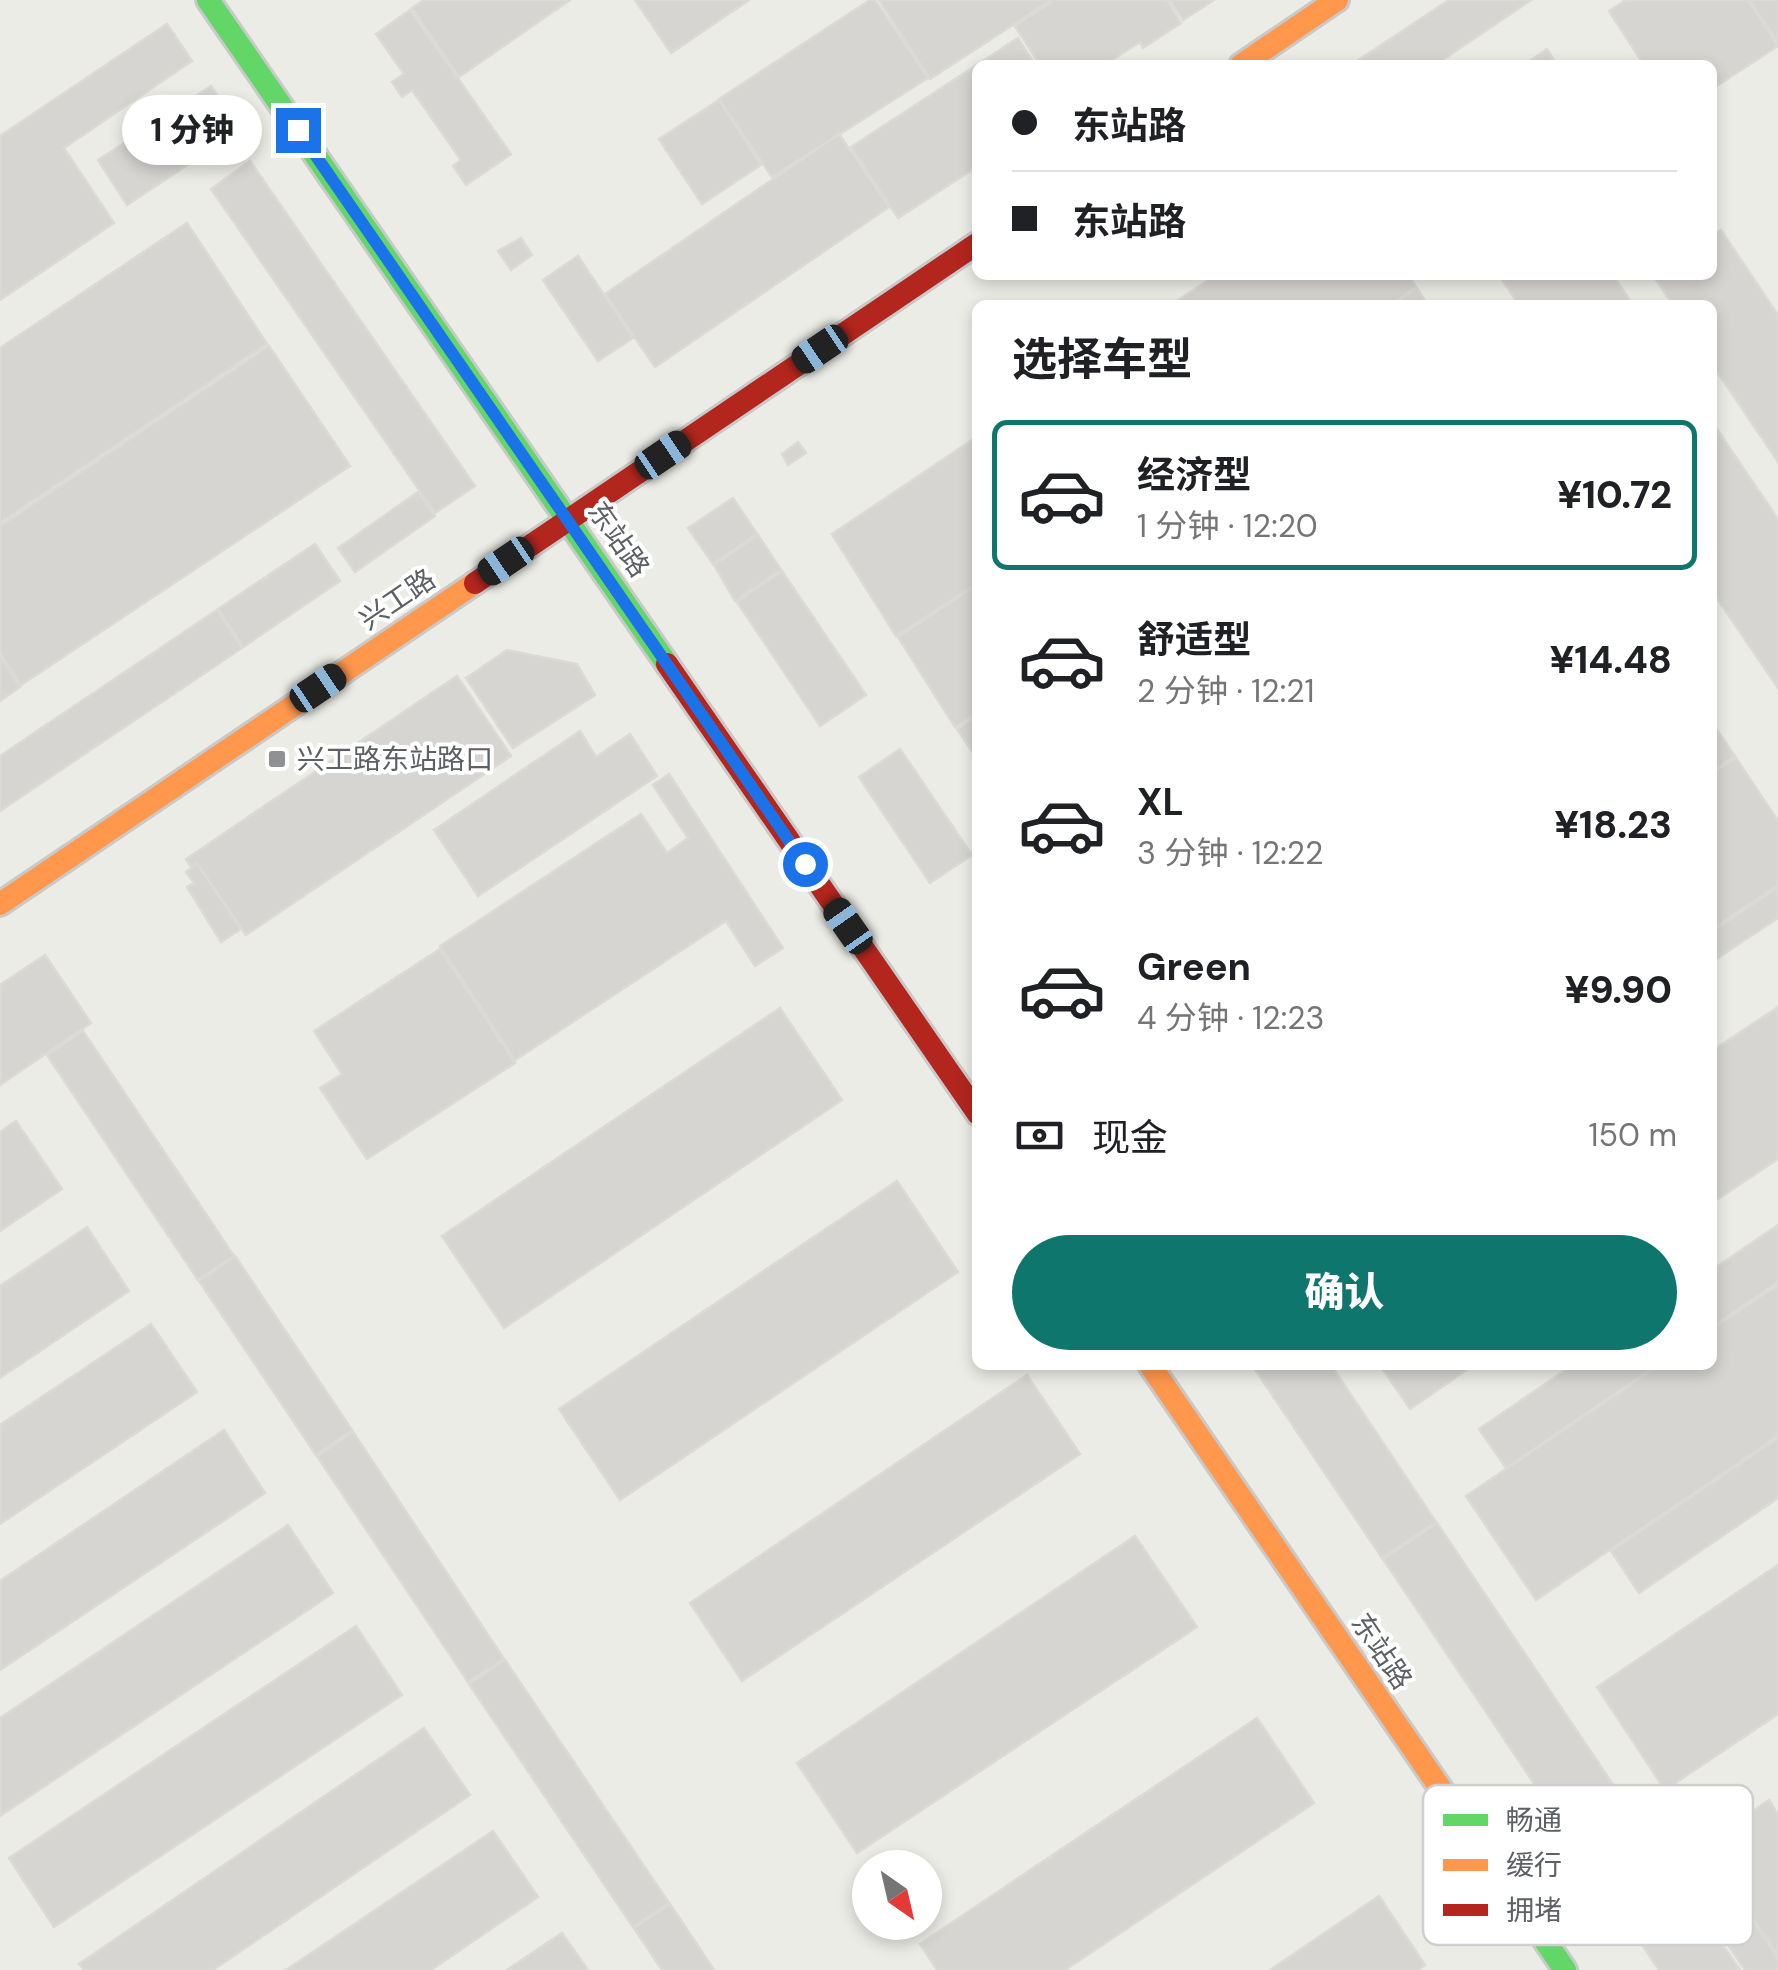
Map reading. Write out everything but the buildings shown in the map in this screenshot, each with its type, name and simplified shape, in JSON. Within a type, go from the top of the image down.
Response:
[{"type":"street","name":"东站路","points":[[208,0],[972,1105]]},
{"type":"street","points":[[1247,60],[1337,0]]},
{"type":"street","name":"兴工路","points":[[0,904],[972,247]]},
{"type":"street","name":"东站路","points":[[1153,1370],[1439,1785]]},
{"type":"street","name":"东站路","points":[[1549,1945],[1566,1970]]},
{"type":"traffic: fast","points":[[208,0],[667,664]]},
{"type":"traffic: fast","points":[[1548,1945],[1565,1970]]},
{"type":"traffic: slow","points":[[1248,60],[1337,0]]},
{"type":"traffic: slow","points":[[0,904],[475,583]]},
{"type":"traffic: slow","points":[[1153,1370],[1438,1785]]},
{"type":"traffic: jam","points":[[475,583],[972,247]]},
{"type":"traffic: jam","points":[[667,664],[972,1105]]},
{"type":"place","name":"兴工路东站路口","points":[[277,759]]},
{"type":"route","points":[[298,130],[805,864]]}]
